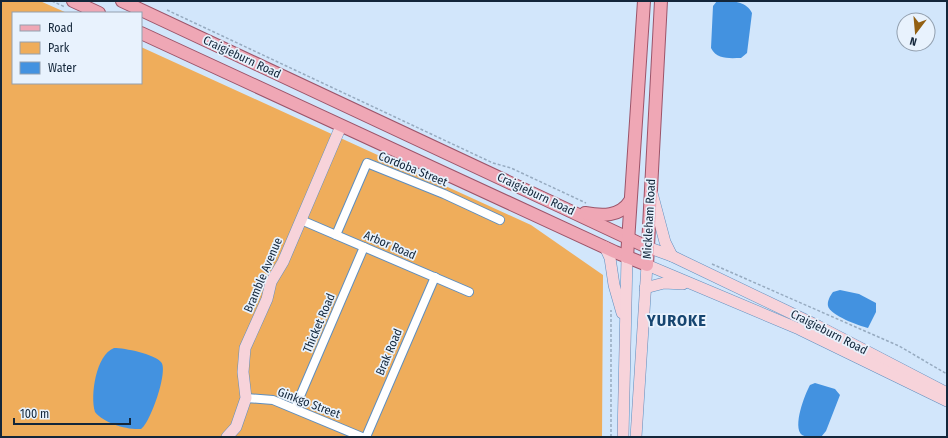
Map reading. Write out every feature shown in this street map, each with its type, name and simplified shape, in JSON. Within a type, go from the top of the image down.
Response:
[{"type":"main road","points":[[73,1],[97,12]]},
{"type":"main road","name":"Craigieburn Road","points":[[122,1],[647,247]]},
{"type":"main road","name":"Mickleham Road","points":[[627,257],[644,1]]},
{"type":"main road","name":"Mickleham Road","points":[[647,265],[661,1]]},
{"type":"main road","name":"Craigieburn Road","points":[[142,32],[341,126],[647,265]]},
{"type":"main road","points":[[568,209],[608,215],[623,211],[630,201]]},
{"type":"street","name":"Bramble Avenue","points":[[227,437],[236,426],[246,398],[243,372],[245,348],[267,299],[272,282],[283,262],[341,126]]},
{"type":"street","name":"Cordoba Street","points":[[336,235],[367,163],[444,194],[500,220]]},
{"type":"street","points":[[650,188],[665,242],[672,256]]},
{"type":"street","name":"Arbor Road","points":[[301,220],[469,292]]},
{"type":"street","name":"Thicket Road","points":[[295,408],[364,247]]},
{"type":"street","points":[[605,247],[610,258],[614,285],[625,321]]},
{"type":"street","name":"Craigieburn Road","points":[[647,247],[672,256],[818,326],[947,393]]},
{"type":"street","name":"Mickleham Road","points":[[623,437],[627,257]]},
{"type":"street","name":"Craigieburn Road","points":[[647,265],[799,329],[938,394],[947,402]]},
{"type":"street","name":"Mickleham Road","points":[[636,437],[647,265]]},
{"type":"street","name":"Brak Road","points":[[366,437],[435,277]]},
{"type":"street","points":[[645,288],[664,283],[696,286]]},
{"type":"street","points":[[889,363],[938,394]]},
{"type":"street","name":"Ginkgo Street","points":[[246,398],[273,400],[362,437]]},
{"type":"path","points":[[166,10],[493,163],[511,168],[586,203]]},
{"type":"path","points":[[710,263],[899,346],[947,374]]},
{"type":"path","points":[[611,306],[611,437]]},
{"type":"green space","points":[[1,1],[40,1],[65,12],[12,12],[12,84],[142,84],[142,47],[531,225],[603,275],[602,437],[1,437]]},
{"type":"water","points":[[717,1],[742,3],[752,13],[747,53],[741,58],[728,58],[717,55],[711,48],[713,6]]},
{"type":"water","points":[[840,290],[859,294],[876,303],[876,312],[868,328],[845,320],[830,309],[828,306],[828,300],[833,292]]},
{"type":"water","points":[[114,348],[132,350],[152,356],[161,362],[163,367],[161,385],[157,397],[149,418],[141,429],[116,425],[99,416],[95,412],[93,396],[96,376],[103,359],[108,352]]},
{"type":"water","points":[[815,383],[835,389],[840,395],[826,431],[821,437],[809,437],[802,435],[799,431],[798,425],[800,410],[805,395],[810,385]]},
{"type":"district","name":"YUROKE","points":[[677,320]]}]
